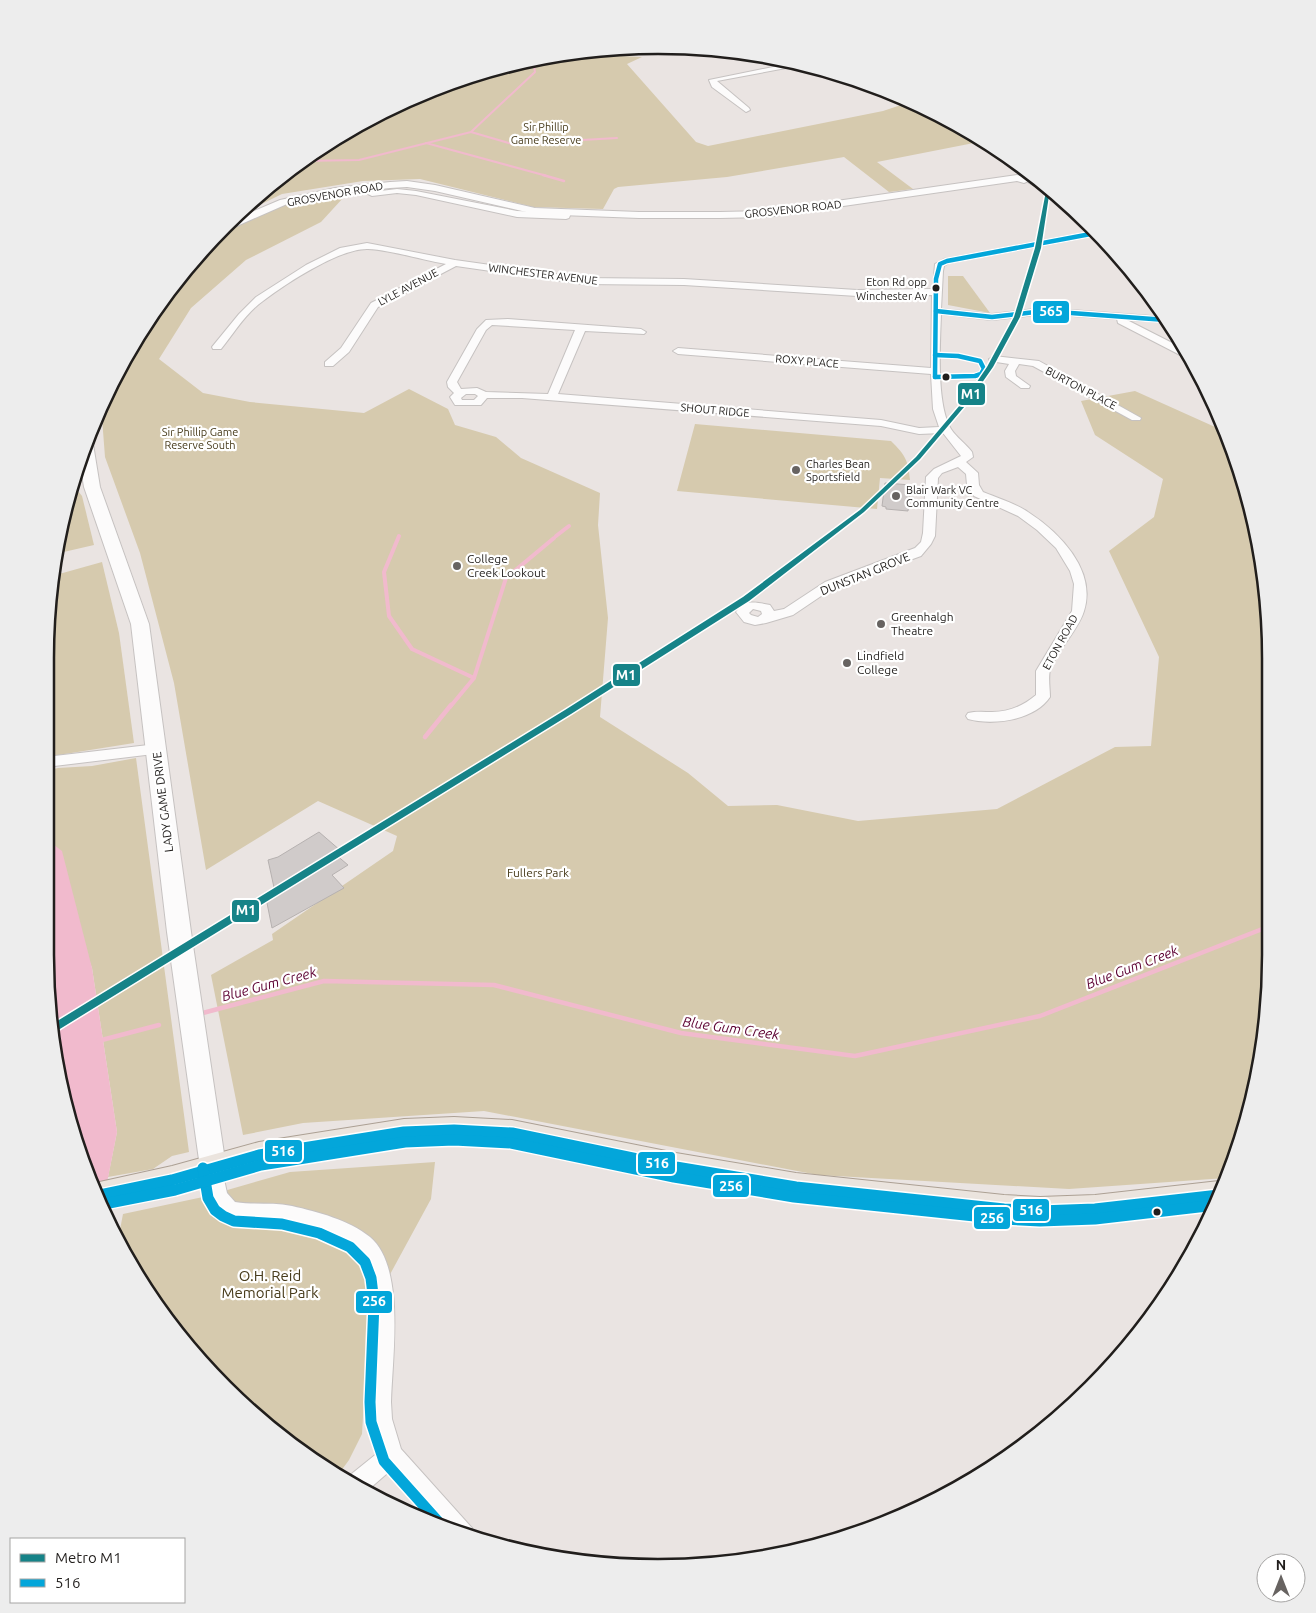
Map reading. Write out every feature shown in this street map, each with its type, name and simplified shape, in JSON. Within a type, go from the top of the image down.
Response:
[{"type":"main road","name":"LADY GAME DRIVE","points":[[88,460],[92,487],[140,624],[157,749],[178,932],[213,1167]]},
{"type":"main road","points":[[104,1194],[172,1180],[250,1157],[404,1132],[484,1130],[512,1133],[676,1167],[796,1187],[1004,1209],[1040,1211],[1095,1209],[1212,1196]]},
{"type":"street","points":[[746,110],[715,85],[713,80],[784,67]]},
{"type":"street","name":"GROSVENOR ROAD","points":[[243,220],[284,202],[335,192],[390,185],[421,186],[518,208],[567,213],[648,215],[767,214],[1024,177]]},
{"type":"street","name":"GROSVENOR ROAD","points":[[372,194],[397,191],[416,193],[525,215],[556,217],[566,216],[567,213]]},
{"type":"street","points":[[959,462],[967,456],[966,452],[946,430],[938,409],[935,371],[936,311],[940,264],[947,261],[1088,234]]},
{"type":"street","name":"WINCHESTER AVENUE","points":[[217,347],[242,316],[259,299],[309,267],[343,250],[368,246],[455,263],[583,281],[684,282],[858,293],[937,292]]},
{"type":"street","name":"LYLE AVENUE","points":[[329,364],[345,350],[374,305],[455,263]]},
{"type":"street","points":[[936,311],[992,317],[1032,311],[1158,320]]},
{"type":"street","points":[[1113,317],[1177,349]]},
{"type":"street","name":"SHOUT RIDGE","points":[[581,328],[501,322],[486,324],[452,382],[453,387],[460,392],[473,390],[483,395],[551,398],[878,423],[919,432],[946,430]]},
{"type":"street","points":[[551,398],[581,328],[641,332]]},
{"type":"street","name":"ROXY PLACE","points":[[678,351],[935,371]]},
{"type":"street","name":"BURTON PLACE","points":[[994,359],[1035,363],[1136,418]]},
{"type":"street","points":[[1015,362],[1010,371],[1011,377],[1025,386]]},
{"type":"street","name":"DUNSTAN GROVE","points":[[767,617],[788,612],[829,585],[854,578],[917,553],[922,549],[929,533],[932,477],[938,471],[959,462]]},
{"type":"street","name":"ETON ROAD","points":[[959,462],[972,473],[973,485],[978,494],[1022,513],[1053,538],[1070,558],[1080,584],[1078,611],[1043,671],[1043,698],[1032,707],[1012,716],[973,716]]},
{"type":"street","points":[[54,761],[157,749]]},
{"type":"street","points":[[213,1167],[216,1189],[222,1204],[227,1208],[236,1211],[289,1215],[316,1222],[357,1239],[366,1246],[374,1257],[380,1272],[384,1303],[380,1368],[380,1411],[392,1455],[452,1522]]},
{"type":"street","points":[[361,1481],[392,1455]]},
{"type":"green space","name":"Sir Phillip Game Reserve","points":[[618,55],[642,57],[627,64],[696,142],[708,146],[883,111],[901,105],[925,116],[973,143],[877,162],[913,189],[889,192],[844,157],[727,177],[618,187],[614,189],[603,209],[533,207],[420,179],[363,181],[282,194],[258,206],[290,179],[322,156],[391,116],[427,100],[502,74],[540,65]]},
{"type":"green space","points":[[337,192],[326,200],[343,198],[321,222],[246,260],[191,308],[159,359],[203,393],[250,402],[364,413],[409,389],[448,409],[455,425],[496,437],[521,458],[600,493],[598,525],[608,618],[600,717],[688,773],[728,806],[777,805],[858,821],[997,809],[1115,747],[1151,746],[1159,657],[1109,551],[1154,517],[1163,479],[1095,435],[1081,401],[1135,391],[1216,427],[1242,502],[1251,540],[1261,618],[1262,658],[1261,995],[1251,1073],[1242,1111],[1219,1179],[1069,1189],[818,1175],[484,1111],[303,1123],[243,1135],[211,975],[273,940],[272,934],[393,851],[397,836],[318,801],[206,870],[174,683],[140,553],[105,457],[102,422],[135,356],[179,290],[237,225],[277,206]]},
{"type":"green space","points":[[948,276],[963,276],[990,313],[948,305]]},
{"type":"green space","name":"Charles Bean Sportsfield","points":[[695,424],[891,441],[905,458],[910,480],[880,478],[877,509],[677,491]]},
{"type":"green space","points":[[78,491],[82,496],[94,545],[63,552]]},
{"type":"green space","points":[[102,562],[119,633],[134,743],[54,756],[55,618],[60,574]]},
{"type":"green space","points":[[136,758],[189,1152],[172,1156],[153,1169],[108,1177],[117,1132],[92,968],[54,863],[54,769],[92,766]]},
{"type":"green space","name":"O.H. Reid Memorial Park","points":[[435,1162],[431,1199],[369,1313],[362,1434],[342,1469],[290,1434],[260,1409],[204,1353],[156,1291],[120,1229],[123,1214],[203,1197],[290,1172]]},
{"type":"shaded area","points":[[54,845],[62,851],[92,968],[117,1132],[104,1196],[86,1149],[74,1111],[65,1073],[59,1034],[55,995]]},
{"type":"building","name":"Blair Wark VC Community Centre","points":[[885,483],[911,485],[908,511],[886,509],[886,507],[882,506]]},
{"type":"building","points":[[319,832],[341,851],[335,854],[348,865],[332,875],[344,888],[272,928],[266,898],[275,892],[268,860],[278,857]]},
{"type":"waterway","points":[[471,132],[535,72],[534,66]]},
{"type":"waterway","points":[[426,143],[471,132]]},
{"type":"waterway","points":[[471,132],[512,144],[617,138]]},
{"type":"waterway","points":[[315,161],[359,160],[426,143]]},
{"type":"waterway","points":[[426,143],[547,176]]},
{"type":"waterway","points":[[543,175],[564,181]]},
{"type":"waterway","points":[[556,536],[569,526]]},
{"type":"waterway","points":[[399,536],[384,572],[389,616],[412,649],[474,678]]},
{"type":"waterway","points":[[474,678],[506,578],[554,538]]},
{"type":"waterway","points":[[450,707],[474,678]]},
{"type":"waterway","points":[[425,737],[451,705]]},
{"type":"waterway","name":"Blue Gum Creek","points":[[199,1014],[324,981],[494,985],[681,1033],[855,1056],[1040,1016],[1262,929]]},
{"type":"waterway","name":"Blue Gum Creek","points":[[98,1041],[159,1025]]},
{"type":"metro line","name":"M1","points":[[58,1026],[568,712],[746,599],[862,511],[918,458],[968,399],[990,367],[1017,317],[1038,248],[1047,196]]},
{"type":"transit line","name":"565","points":[[935,377],[936,279],[940,264],[947,261],[1088,234]]},
{"type":"transit line","name":"565","points":[[936,311],[992,317],[1044,311],[1158,319]]},
{"type":"transit line","name":"565","points":[[935,355],[958,356],[980,361],[984,369],[981,374],[975,376],[935,377]]},
{"type":"transit line","name":"516","points":[[104,1194],[172,1180],[259,1155],[404,1132],[454,1130],[512,1133],[676,1167],[796,1187],[1004,1209],[1040,1211],[1095,1209],[1212,1196]]},
{"type":"transit line","name":"256","points":[[108,1203],[175,1190],[261,1165],[405,1142],[454,1140],[511,1143],[674,1177],[794,1197],[1003,1219],[1040,1221],[1095,1219],[1207,1206]]},
{"type":"transit line","name":"256","points":[[203,1168],[208,1198],[215,1210],[223,1216],[234,1221],[282,1224],[319,1233],[350,1247],[365,1262],[371,1278],[374,1303],[370,1402],[371,1422],[384,1461],[432,1515]]},
{"type":"place","name":"Eton Rd opp Winchester Av","points":[[936,288]]},
{"type":"place","name":"Charles Bean Sportsfield","points":[[796,470]]},
{"type":"place","name":"Blair Wark VC Community Centre","points":[[896,496]]},
{"type":"place","name":"College Creek Lookout","points":[[457,566]]},
{"type":"place","name":"Greenhalgh Theatre","points":[[881,624]]},
{"type":"place","name":"Lindfield College","points":[[847,663]]},
{"type":"park label","name":"Sir Phillip Game Reserve South","points":[[200,438]]},
{"type":"park label","name":"Fullers Park","points":[[538,873]]}]
